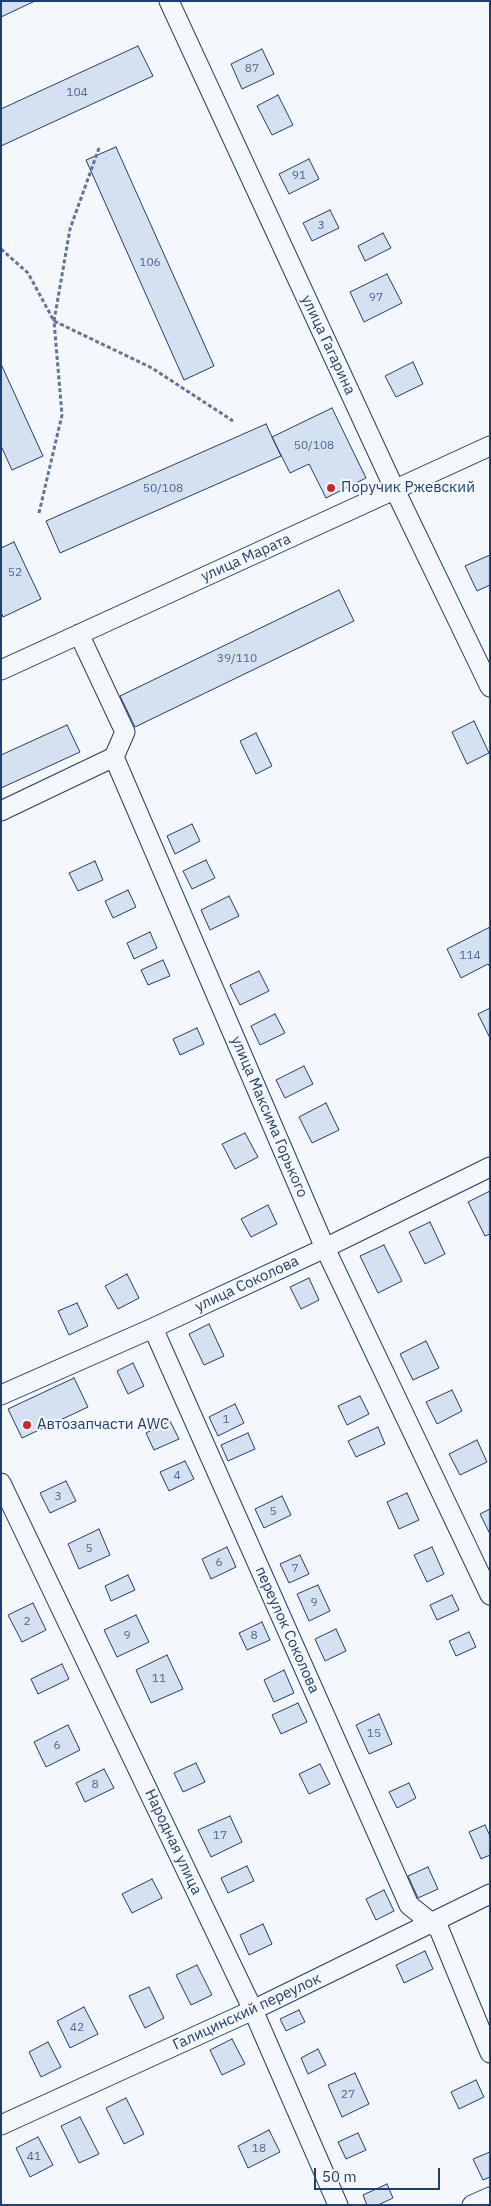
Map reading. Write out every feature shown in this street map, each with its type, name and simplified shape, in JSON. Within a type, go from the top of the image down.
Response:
[{"type":"street","name":"улица Гагарина","points":[[169,1],[395,490],[490,687]]},
{"type":"street","name":"улица Марата","points":[[1,670],[490,446]]},
{"type":"street","points":[[1,811],[114,757],[125,732],[79,634]]},
{"type":"street","name":"улица Максима Горького","points":[[114,757],[325,1248],[490,1595]]},
{"type":"street","name":"улица Соколова","points":[[1,1395],[325,1248],[490,1167]]},
{"type":"street","name":"переулок Соколова","points":[[152,1328],[410,1905],[433,1923]]},
{"type":"street","name":"Народная улица","points":[[1,1483],[252,2010],[338,2205]]},
{"type":"street","name":"Галицинский переулок","points":[[1,2125],[252,2010],[490,1894]]},
{"type":"street","points":[[433,1923],[439,1929],[490,2053]]},
{"type":"street","points":[[472,2205],[490,2197]]},
{"type":"path","points":[[39,513],[62,415],[54,321],[70,229],[99,148]]},
{"type":"path","points":[[1,249],[28,273],[54,321],[152,368],[233,421]]},
{"type":"building","points":[[1,1],[35,1],[1,17]]},
{"type":"building","points":[[138,46],[153,76],[1,146],[1,109]]},
{"type":"building","points":[[262,49],[274,74],[242,89],[231,64]]},
{"type":"building","points":[[278,95],[293,125],[272,135],[257,106]]},
{"type":"building","points":[[116,147],[214,366],[184,380],[86,160]]},
{"type":"building","points":[[309,159],[319,179],[289,194],[279,174]]},
{"type":"building","points":[[330,210],[339,228],[312,241],[303,223]]},
{"type":"building","points":[[383,233],[391,248],[365,261],[358,246]]},
{"type":"building","points":[[387,274],[402,303],[364,322],[350,292]]},
{"type":"building","points":[[413,362],[423,384],[396,397],[385,376]]},
{"type":"building","points":[[1,364],[43,456],[12,470],[1,446]]},
{"type":"building","points":[[332,408],[366,478],[326,498],[309,464],[290,473],[272,437]]},
{"type":"building","points":[[266,424],[281,456],[60,553],[46,521]]},
{"type":"building","points":[[14,542],[41,599],[3,617],[1,612],[1,548]]},
{"type":"building","points":[[490,555],[490,585],[477,591],[465,566]]},
{"type":"building","points":[[339,590],[354,621],[135,727],[120,696]]},
{"type":"building","points":[[474,721],[489,753],[467,764],[452,732]]},
{"type":"building","points":[[67,725],[80,752],[1,788],[1,755]]},
{"type":"building","points":[[256,733],[272,766],[256,774],[240,741]]},
{"type":"building","points":[[192,824],[200,841],[175,854],[167,836]]},
{"type":"building","points":[[206,860],[215,878],[192,889],[183,871]]},
{"type":"building","points":[[95,861],[103,880],[78,891],[69,873]]},
{"type":"building","points":[[128,890],[136,907],[113,918],[105,901]]},
{"type":"building","points":[[229,896],[239,916],[210,930],[201,910]]},
{"type":"building","points":[[490,927],[490,967],[488,964],[461,978],[447,949]]},
{"type":"building","points":[[150,932],[157,948],[134,959],[127,943]]},
{"type":"building","points":[[163,960],[170,976],[148,985],[141,970]]},
{"type":"building","points":[[259,971],[269,991],[240,1005],[230,985]]},
{"type":"building","points":[[490,1008],[490,1038],[478,1014]]},
{"type":"building","points":[[275,1014],[285,1033],[260,1045],[251,1026]]},
{"type":"building","points":[[197,1028],[204,1044],[180,1055],[173,1039]]},
{"type":"building","points":[[304,1066],[313,1084],[285,1098],[276,1080]]},
{"type":"building","points":[[326,1103],[339,1130],[312,1143],[299,1117]]},
{"type":"building","points":[[245,1133],[258,1157],[235,1169],[222,1144]]},
{"type":"building","points":[[490,1191],[490,1234],[485,1236],[468,1202]]},
{"type":"building","points":[[268,1205],[277,1224],[251,1237],[241,1219]]},
{"type":"building","points":[[430,1222],[445,1254],[425,1264],[409,1232]]},
{"type":"building","points":[[384,1245],[402,1281],[378,1293],[360,1256]]},
{"type":"building","points":[[127,1274],[139,1298],[118,1309],[105,1286]]},
{"type":"building","points":[[309,1278],[319,1300],[301,1309],[290,1287]]},
{"type":"building","points":[[77,1303],[88,1326],[69,1335],[58,1311]]},
{"type":"building","points":[[209,1324],[224,1356],[204,1365],[189,1334]]},
{"type":"building","points":[[426,1341],[439,1368],[413,1380],[400,1354]]},
{"type":"building","points":[[133,1363],[144,1386],[128,1394],[117,1371]]},
{"type":"building","points":[[74,1378],[88,1407],[22,1438],[8,1409]]},
{"type":"building","points":[[452,1390],[462,1411],[437,1424],[426,1402]]},
{"type":"building","points":[[360,1396],[369,1414],[347,1425],[338,1406]]},
{"type":"building","points":[[235,1404],[244,1423],[218,1436],[209,1417]]},
{"type":"building","points":[[170,1421],[179,1439],[154,1450],[146,1433]]},
{"type":"building","points":[[378,1427],[385,1444],[356,1457],[348,1441]]},
{"type":"building","points":[[248,1433],[255,1449],[228,1461],[221,1445]]},
{"type":"building","points":[[477,1440],[487,1462],[460,1475],[449,1454]]},
{"type":"building","points":[[185,1461],[194,1479],[169,1491],[160,1472]]},
{"type":"building","points":[[66,1481],[76,1501],[50,1513],[40,1493]]},
{"type":"building","points":[[407,1493],[419,1520],[399,1529],[387,1502]]},
{"type":"building","points":[[282,1496],[291,1515],[264,1528],[255,1509]]},
{"type":"building","points":[[490,1509],[490,1534],[480,1514]]},
{"type":"building","points":[[99,1529],[110,1555],[79,1569],[68,1544]]},
{"type":"building","points":[[227,1547],[236,1567],[211,1579],[202,1559]]},
{"type":"building","points":[[432,1547],[444,1574],[427,1582],[414,1555]]},
{"type":"building","points":[[300,1555],[309,1574],[289,1583],[280,1564]]},
{"type":"building","points":[[128,1575],[135,1590],[111,1601],[105,1586]]},
{"type":"building","points":[[318,1585],[330,1611],[309,1621],[297,1594]]},
{"type":"building","points":[[452,1595],[459,1610],[437,1620],[430,1605]]},
{"type":"building","points":[[33,1603],[46,1630],[22,1642],[8,1615]]},
{"type":"building","points":[[136,1615],[149,1642],[117,1657],[104,1630]]},
{"type":"building","points":[[262,1622],[270,1640],[247,1650],[239,1633]]},
{"type":"building","points":[[336,1629],[346,1651],[325,1661],[315,1639]]},
{"type":"building","points":[[469,1632],[476,1647],[456,1656],[449,1641]]},
{"type":"building","points":[[167,1655],[183,1689],[151,1703],[136,1670]]},
{"type":"building","points":[[62,1664],[69,1679],[38,1694],[31,1679]]},
{"type":"building","points":[[284,1670],[294,1693],[274,1702],[264,1680]]},
{"type":"building","points":[[298,1703],[307,1722],[281,1734],[272,1715]]},
{"type":"building","points":[[379,1714],[392,1744],[369,1754],[356,1725]]},
{"type":"building","points":[[68,1725],[80,1750],[46,1767],[34,1742]]},
{"type":"building","points":[[196,1763],[205,1782],[183,1792],[174,1773]]},
{"type":"building","points":[[320,1764],[330,1784],[309,1794],[299,1774]]},
{"type":"building","points":[[104,1769],[114,1788],[85,1802],[76,1783]]},
{"type":"building","points":[[409,1783],[416,1798],[397,1808],[389,1792]]},
{"type":"building","points":[[230,1816],[242,1842],[211,1857],[198,1830]]},
{"type":"building","points":[[485,1825],[490,1836],[490,1855],[481,1859],[469,1832]]},
{"type":"building","points":[[247,1866],[254,1881],[228,1893],[221,1878]]},
{"type":"building","points":[[428,1867],[438,1889],[418,1898],[408,1876]]},
{"type":"building","points":[[152,1879],[162,1898],[132,1913],[122,1894]]},
{"type":"building","points":[[384,1890],[394,1911],[376,1920],[366,1899]]},
{"type":"building","points":[[263,1924],[272,1944],[249,1955],[240,1935]]},
{"type":"building","points":[[425,1951],[433,1969],[404,1983],[396,1965]]},
{"type":"building","points":[[197,1965],[212,1995],[191,2005],[176,1975]]},
{"type":"building","points":[[149,1987],[164,2018],[145,2028],[129,1996]]},
{"type":"building","points":[[84,2007],[98,2034],[70,2048],[57,2021]]},
{"type":"building","points":[[299,2010],[305,2022],[286,2031],[280,2019]]},
{"type":"building","points":[[232,2039],[245,2064],[222,2075],[210,2050]]},
{"type":"building","points":[[48,2042],[61,2067],[41,2077],[29,2052]]},
{"type":"building","points":[[318,2049],[326,2065],[308,2074],[301,2058]]},
{"type":"building","points":[[355,2073],[369,2104],[342,2117],[328,2085]]},
{"type":"building","points":[[476,2080],[484,2097],[459,2109],[451,2092]]},
{"type":"building","points":[[126,2098],[144,2134],[124,2144],[106,2108]]},
{"type":"building","points":[[80,2117],[99,2154],[79,2163],[61,2126]]},
{"type":"building","points":[[269,2130],[280,2152],[248,2168],[238,2146]]},
{"type":"building","points":[[358,2133],[366,2150],[346,2159],[338,2142]]},
{"type":"building","points":[[38,2137],[53,2165],[30,2177],[16,2148]]},
{"type":"building","points":[[490,2152],[490,2177],[483,2180],[473,2159]]},
{"type":"building","points":[[387,2184],[393,2198],[378,2205],[367,2205],[363,2195]]},
{"type":"place","name":"Поручик Ржевский","points":[[331,488]]},
{"type":"place","name":"Автозапчасти AWC","points":[[27,1425]]}]
